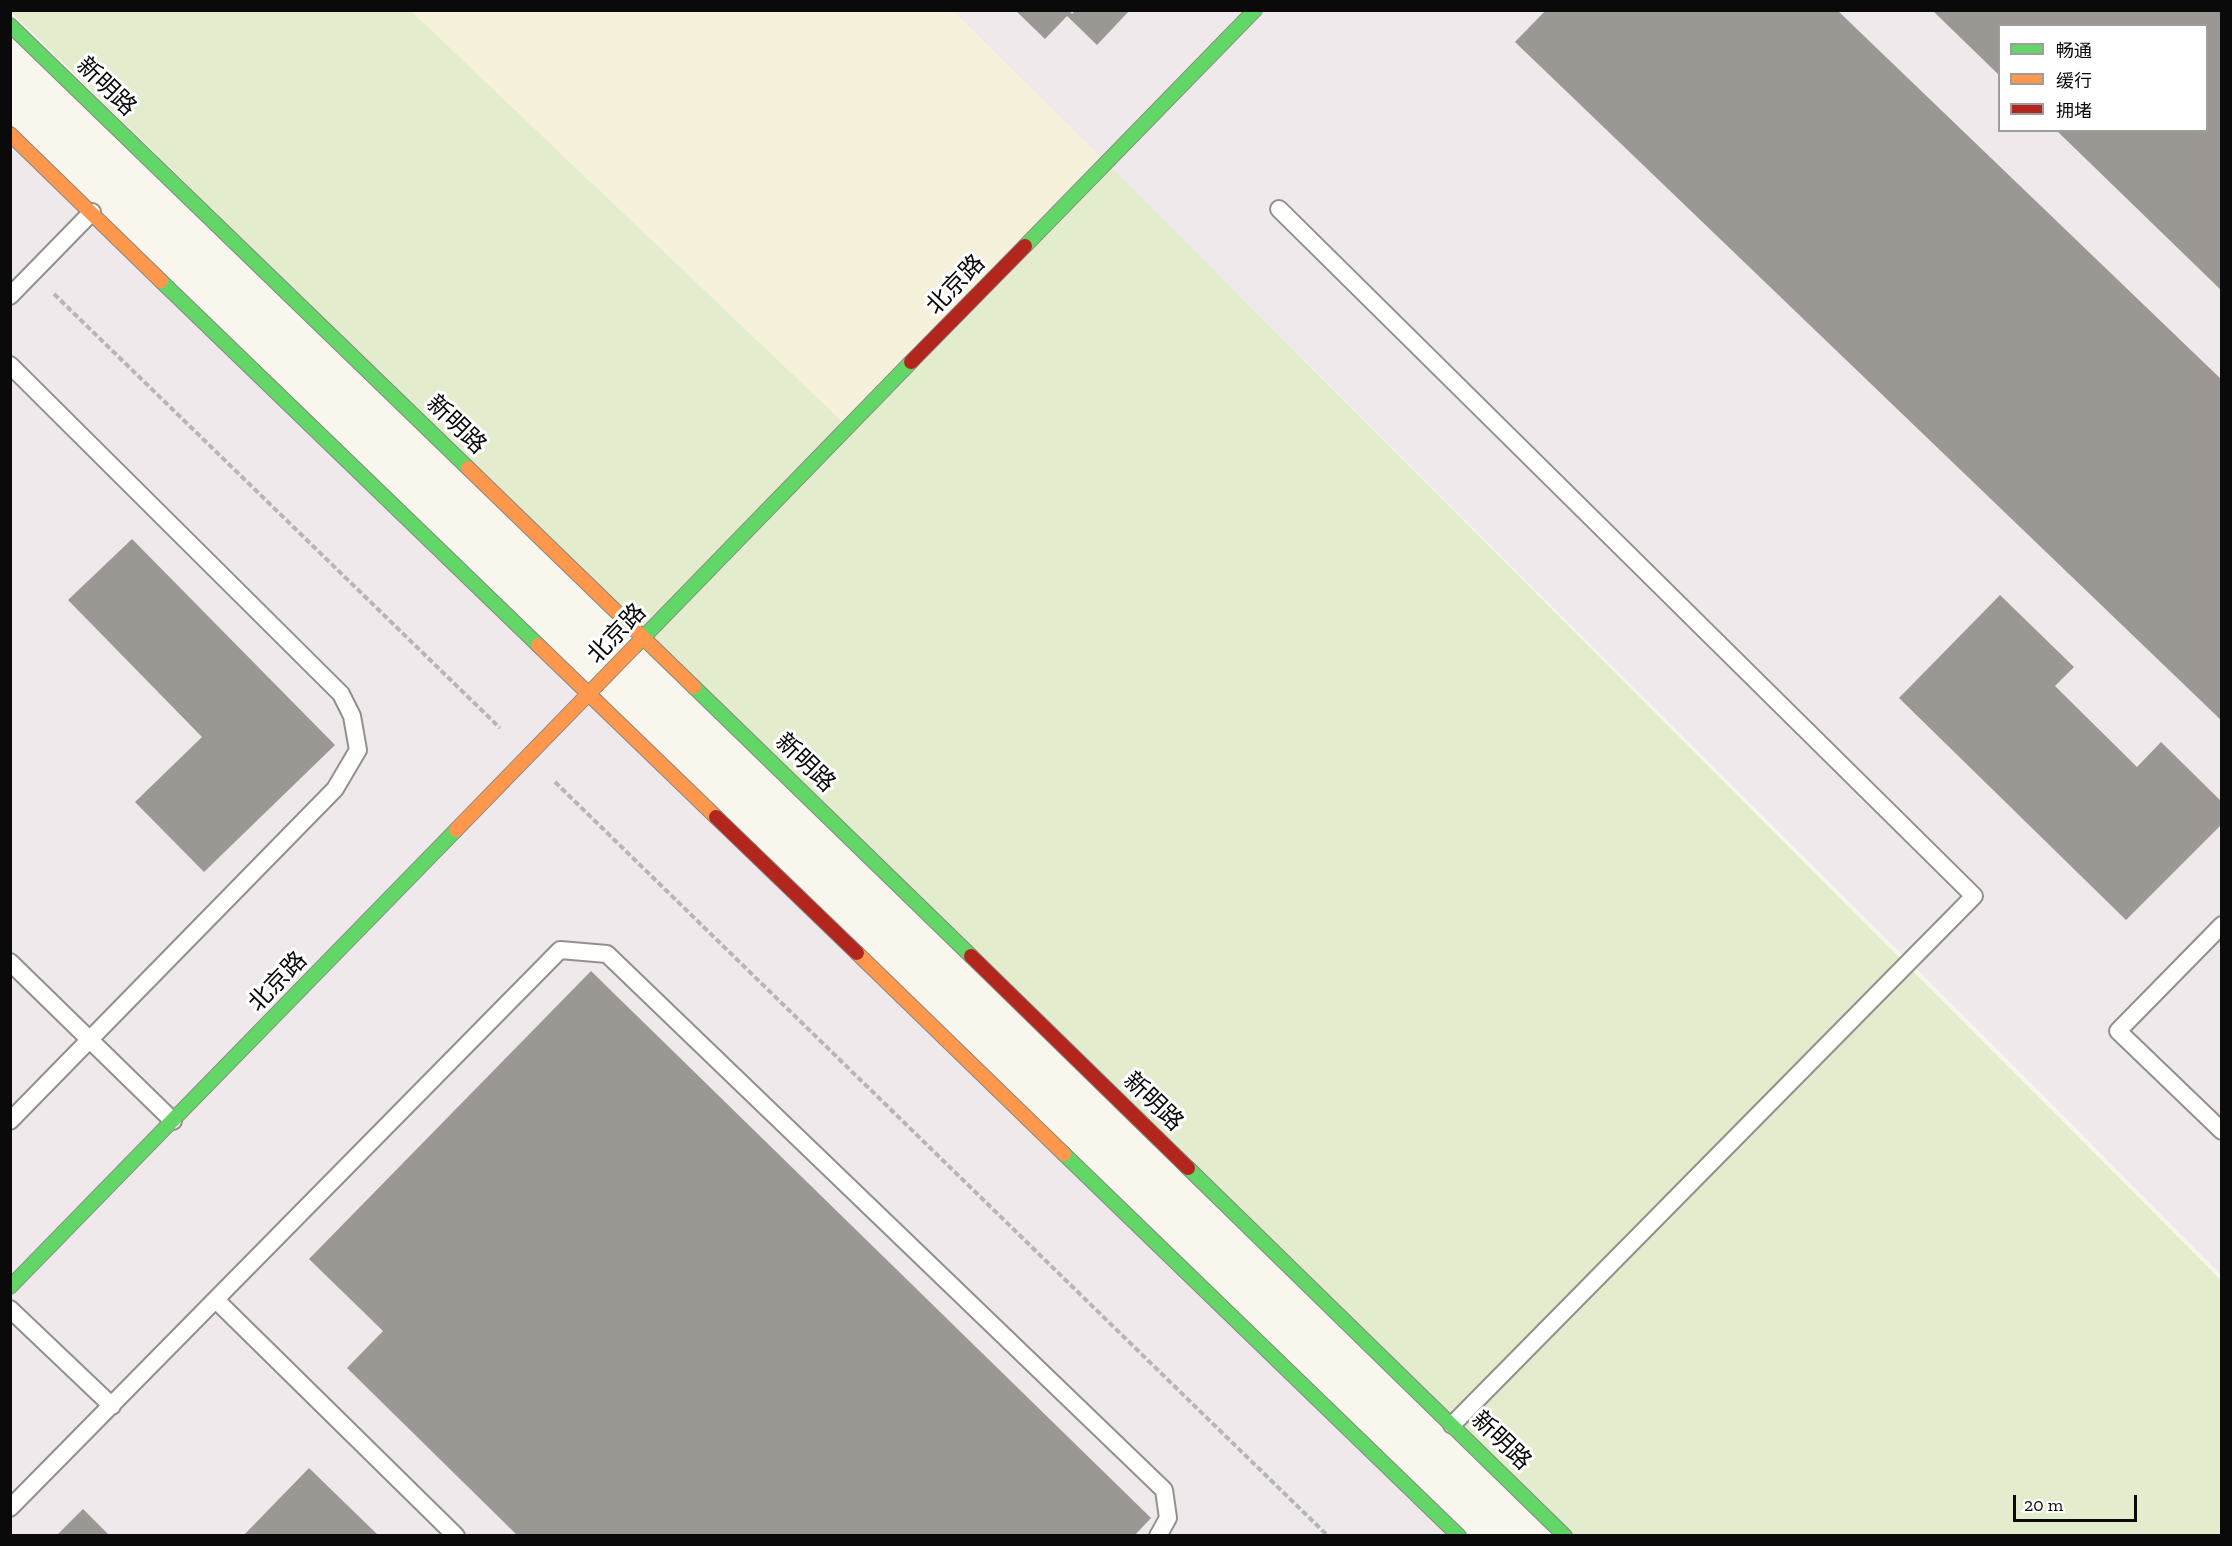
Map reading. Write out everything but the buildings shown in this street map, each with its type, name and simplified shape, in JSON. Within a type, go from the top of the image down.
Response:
[{"type":"main road","name":"北京路","points":[[10,1287],[1256,10]]},
{"type":"main road","name":"新明路","points":[[10,25],[644,638],[1565,1536]]},
{"type":"main road","points":[[10,134],[1459,1536]]},
{"type":"lane","points":[[1279,209],[1974,896],[1452,1425]]},
{"type":"lane","points":[[10,296],[92,212]]},
{"type":"lane","points":[[10,366],[340,694],[352,716],[358,750],[335,789],[10,1121]]},
{"type":"lane","points":[[2222,925],[2118,1030],[2222,1131]]},
{"type":"lane","points":[[10,1508],[560,950],[607,954],[1164,1491],[1168,1518],[1158,1536]]},
{"type":"lane","points":[[10,962],[173,1121]]},
{"type":"lane","points":[[216,1300],[456,1536]]},
{"type":"lane","points":[[10,1309],[112,1406]]},
{"type":"path","points":[[32,273],[1328,1536]]},
{"type":"shaded area","points":[[411,11],[953,11],[1107,163],[849,428]]},
{"type":"shaded area","points":[[953,11],[2221,11],[2221,1275],[2019,1071]]},
{"type":"shaded area","points":[[10,134],[1452,1535],[11,1535]]},
{"type":"green space","points":[[10,11],[411,11],[849,428],[1107,163],[2221,1280],[2221,1535],[1565,1535]]},
{"type":"traffic: fast","points":[[1025,246],[1255,10]]},
{"type":"traffic: fast","points":[[10,25],[468,468]]},
{"type":"traffic: fast","points":[[161,281],[538,645]]},
{"type":"traffic: fast","points":[[635,646],[911,362]]},
{"type":"traffic: fast","points":[[694,687],[971,956]]},
{"type":"traffic: fast","points":[[10,1287],[456,830]]},
{"type":"traffic: fast","points":[[1064,1154],[1459,1536]]},
{"type":"traffic: fast","points":[[1188,1168],[1565,1536]]},
{"type":"traffic: slow","points":[[10,134],[161,281]]},
{"type":"traffic: slow","points":[[468,468],[694,687]]},
{"type":"traffic: slow","points":[[538,645],[716,817]]},
{"type":"traffic: slow","points":[[456,830],[635,646]]},
{"type":"traffic: slow","points":[[857,953],[1064,1154]]},
{"type":"traffic: jam","points":[[911,362],[1025,246]]},
{"type":"traffic: jam","points":[[716,817],[857,953]]},
{"type":"traffic: jam","points":[[971,956],[1188,1168]]}]
